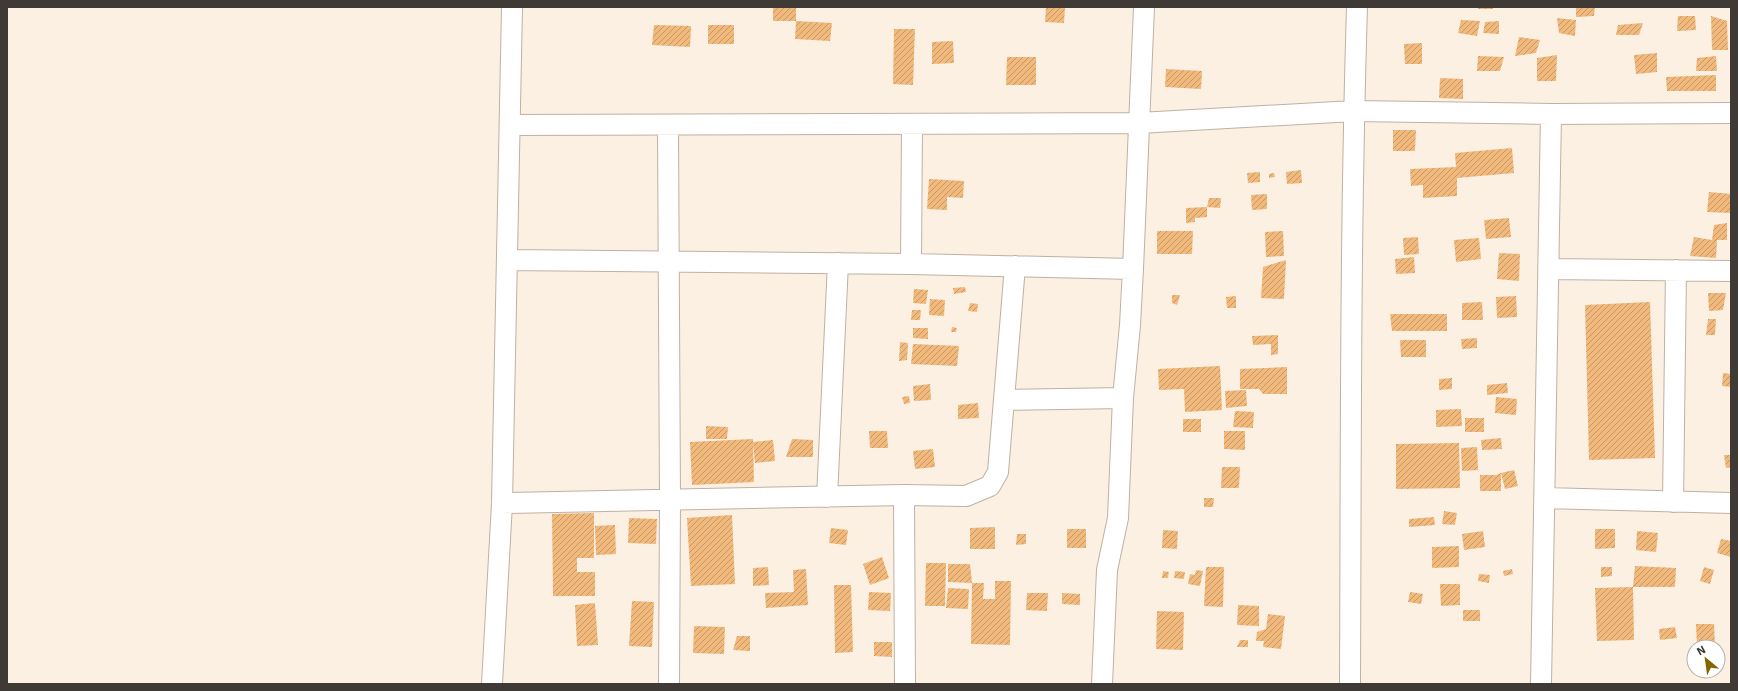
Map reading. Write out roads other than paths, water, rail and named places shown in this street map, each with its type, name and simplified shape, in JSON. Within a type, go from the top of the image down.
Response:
[{"type":"street","points":[[492,684],[502,504],[512,7]]},
{"type":"street","points":[[1102,684],[1107,570],[1118,518],[1123,398],[1130,325],[1144,7]]},
{"type":"street","points":[[1350,684],[1354,111],[1357,7]]},
{"type":"street","points":[[510,125],[912,125],[1139,123],[1354,111],[1551,114],[1731,113]]},
{"type":"street","points":[[1541,684],[1551,114]]},
{"type":"street","points":[[668,125],[670,501],[669,684]]},
{"type":"street","points":[[911,264],[912,125]]},
{"type":"street","points":[[507,260],[911,264],[1133,269]]},
{"type":"street","points":[[827,497],[838,263]]},
{"type":"street","points":[[502,504],[904,495],[966,496],[990,486],[998,472],[1015,266]]},
{"type":"street","points":[[1549,269],[1731,271]]},
{"type":"street","points":[[1673,502],[1676,270]]},
{"type":"street","points":[[1004,400],[1123,398]]},
{"type":"street","points":[[904,495],[905,684]]},
{"type":"street","points":[[1545,498],[1731,503]]}]
